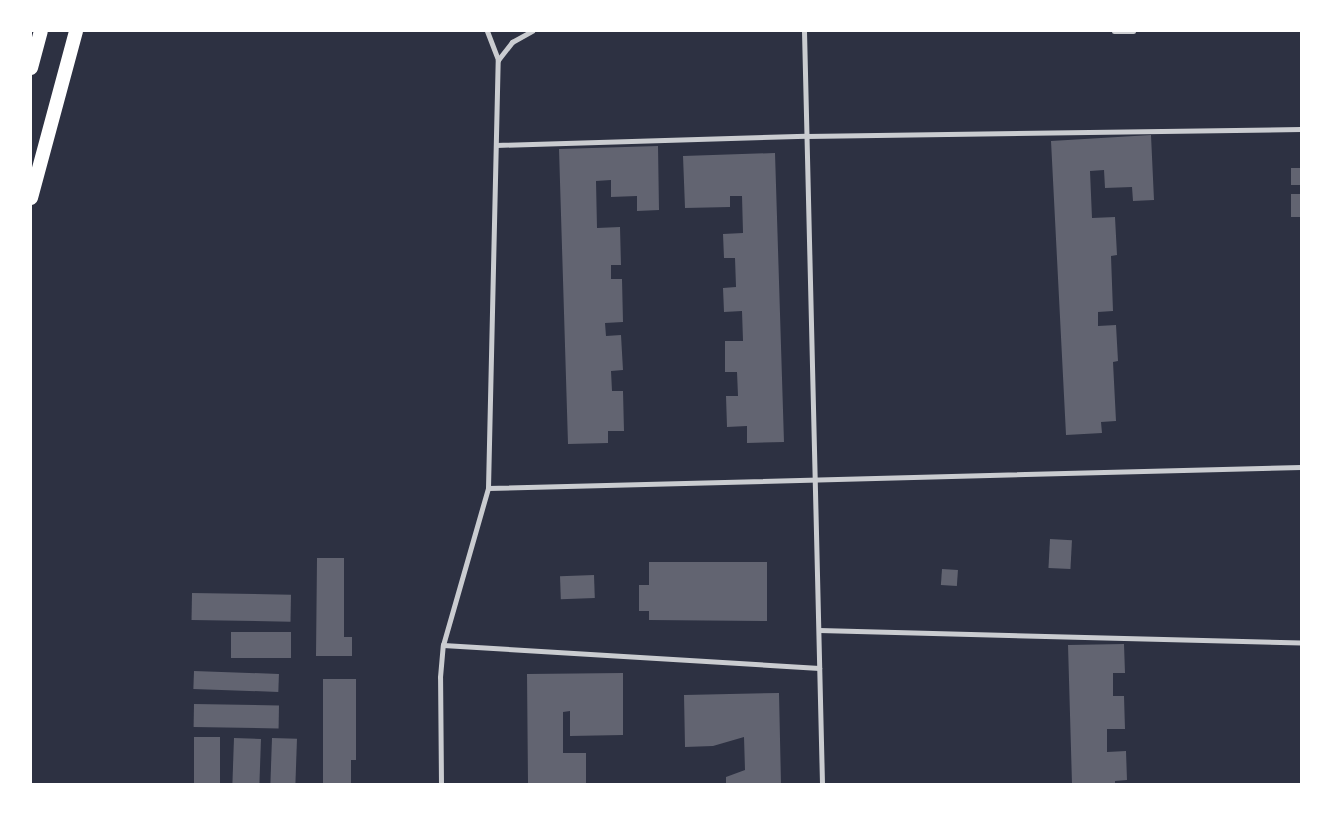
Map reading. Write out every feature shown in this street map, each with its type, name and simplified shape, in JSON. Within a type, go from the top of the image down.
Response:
[{"type":"highway","points":[[31,68],[41,31]]},
{"type":"highway","points":[[31,198],[76,31]]},
{"type":"street","points":[[441,784],[440,677],[443,645],[488,488],[498,60],[487,31]]},
{"type":"street","points":[[498,60],[512,42],[532,31]]},
{"type":"street","points":[[804,31],[822,784]]},
{"type":"street","points":[[1114,31],[1133,31]]},
{"type":"street","points":[[496,145],[806,136],[1301,129]]},
{"type":"street","points":[[488,488],[1301,467]]},
{"type":"street","points":[[818,630],[1301,642]]},
{"type":"street","points":[[443,645],[819,668]]},
{"type":"building","points":[[1151,135],[1154,200],[1133,201],[1132,187],[1105,188],[1104,170],[1090,171],[1092,218],[1115,217],[1117,255],[1111,256],[1113,311],[1098,312],[1098,326],[1116,325],[1118,361],[1113,362],[1116,421],[1101,422],[1102,433],[1066,435],[1051,141]]},
{"type":"building","points":[[658,146],[659,210],[637,211],[637,196],[611,197],[611,180],[596,181],[597,228],[620,227],[621,265],[611,265],[611,279],[622,279],[623,322],[605,323],[606,336],[621,335],[623,370],[611,371],[612,391],[623,391],[624,431],[608,431],[608,443],[568,444],[559,149]]},
{"type":"building","points":[[775,153],[784,442],[747,443],[747,426],[727,427],[726,396],[738,396],[737,372],[725,372],[725,341],[743,341],[742,311],[724,312],[723,288],[736,287],[735,258],[724,258],[723,234],[743,233],[742,196],[730,196],[730,207],[685,208],[683,156]]},
{"type":"building","points":[[1291,168],[1301,168],[1301,185],[1291,185]]},
{"type":"building","points":[[1291,194],[1301,194],[1301,217],[1291,217]]},
{"type":"building","points":[[1050,539],[1072,540],[1070,569],[1048,568]]},
{"type":"building","points":[[317,558],[344,558],[344,637],[352,637],[352,656],[316,656]]},
{"type":"building","points":[[649,562],[767,562],[767,621],[649,620],[649,611],[639,611],[639,585],[649,585]]},
{"type":"building","points":[[942,569],[958,570],[957,586],[941,585]]},
{"type":"building","points":[[594,575],[595,598],[561,599],[560,576]]},
{"type":"building","points":[[192,593],[291,595],[291,622],[192,620]]},
{"type":"building","points":[[231,632],[291,632],[291,658],[231,658]]},
{"type":"building","points":[[1124,644],[1125,673],[1113,673],[1113,696],[1124,696],[1125,729],[1107,729],[1107,752],[1126,751],[1127,780],[1115,781],[1115,784],[1072,784],[1068,645]]},
{"type":"building","points":[[194,671],[279,674],[278,692],[193,689]]},
{"type":"building","points":[[623,673],[623,735],[570,736],[570,711],[563,712],[563,753],[586,753],[586,784],[528,784],[527,674]]},
{"type":"building","points":[[323,679],[356,679],[356,760],[351,760],[351,784],[323,784]]},
{"type":"building","points":[[779,693],[781,784],[726,784],[726,777],[745,770],[744,737],[713,746],[685,747],[684,695]]},
{"type":"building","points":[[194,704],[279,705],[279,728],[194,727]]},
{"type":"building","points":[[194,737],[220,737],[220,784],[194,784]]},
{"type":"building","points":[[234,738],[261,739],[259,784],[232,784]]},
{"type":"building","points":[[272,738],[297,739],[295,784],[270,784]]}]
